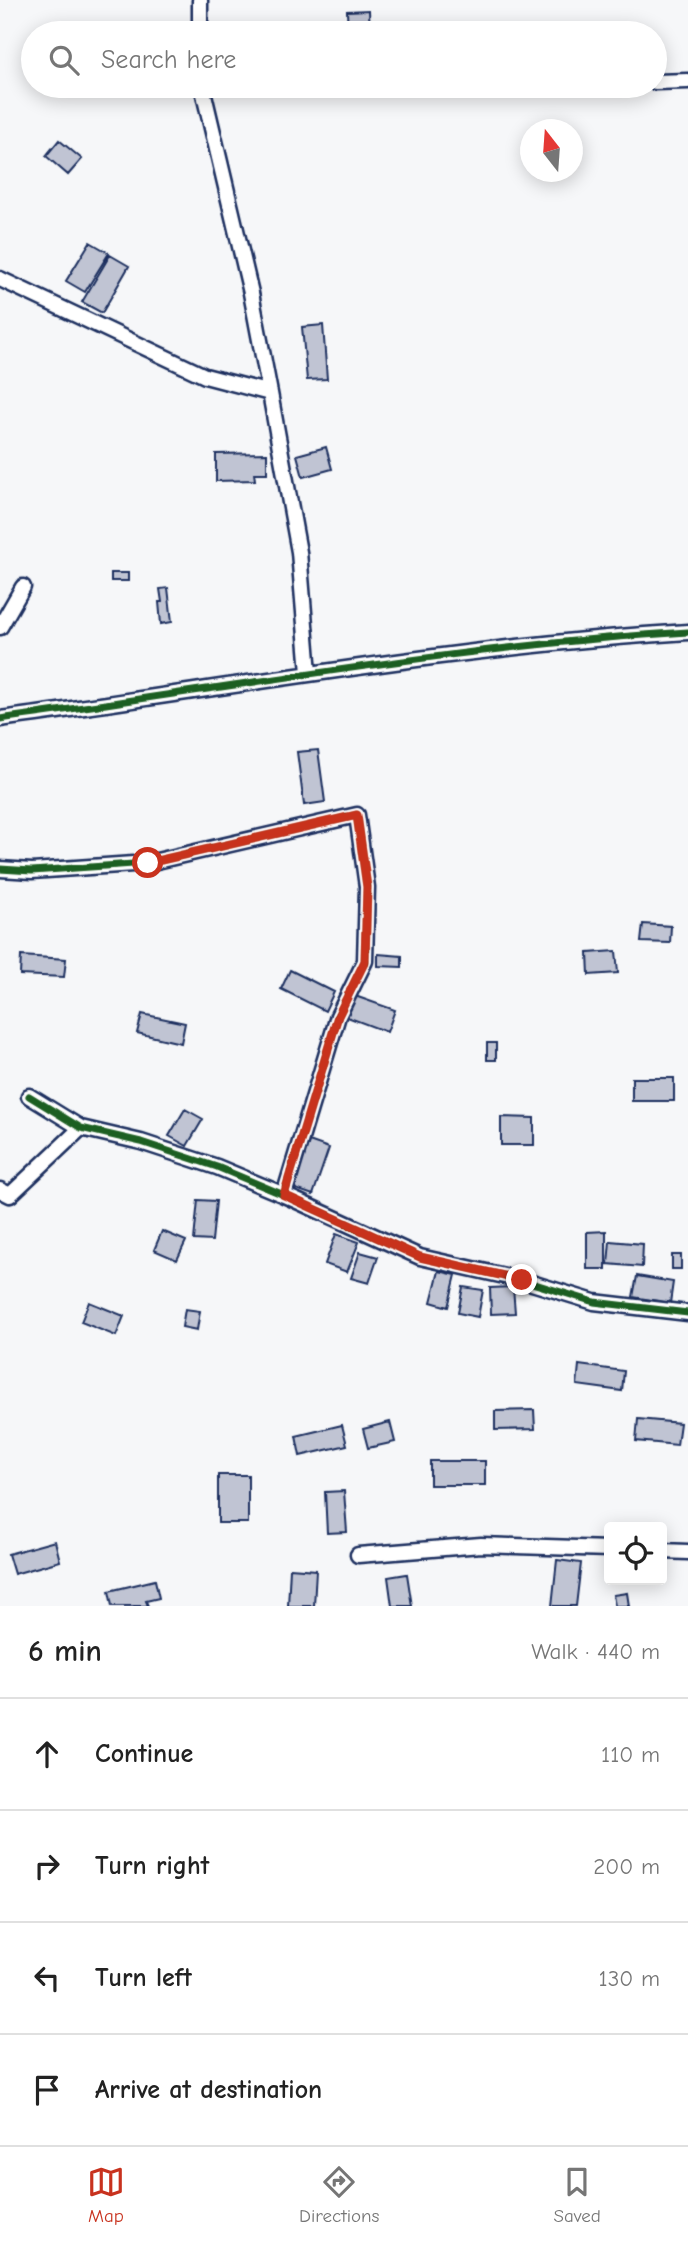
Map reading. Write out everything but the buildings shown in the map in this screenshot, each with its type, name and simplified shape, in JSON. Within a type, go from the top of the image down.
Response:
[{"type":"street","points":[[200,0],[200,21]]},
{"type":"street","points":[[667,82],[688,81]]},
{"type":"street","points":[[203,98],[251,293],[270,393],[299,552],[309,673]]},
{"type":"street","points":[[0,279],[205,376],[270,393]]},
{"type":"street","points":[[0,628],[23,587]]},
{"type":"street","points":[[0,719],[309,673],[532,645],[688,632]]},
{"type":"street","points":[[0,869],[32,871],[148,863],[357,815],[367,887],[365,961],[338,1016],[284,1195]]},
{"type":"street","points":[[29,1096],[80,1128],[141,1142],[217,1167],[420,1257],[522,1280],[594,1302],[688,1313]]},
{"type":"street","points":[[0,1190],[10,1195],[80,1128]]},
{"type":"street","points":[[358,1555],[481,1545],[604,1549]]},
{"type":"street","points":[[667,1551],[688,1552]]},
{"type":"cycle path","points":[[0,719],[515,647],[688,632]]},
{"type":"cycle path","points":[[0,869],[32,871],[148,863],[357,815],[367,887],[365,961],[338,1016],[284,1195]]},
{"type":"cycle path","points":[[29,1096],[81,1128],[141,1142],[217,1167],[420,1257],[522,1280],[594,1302],[688,1313]]},
{"type":"route","points":[[148,863],[357,815],[367,887],[365,961],[338,1016],[284,1195],[420,1257],[522,1280]]}]
